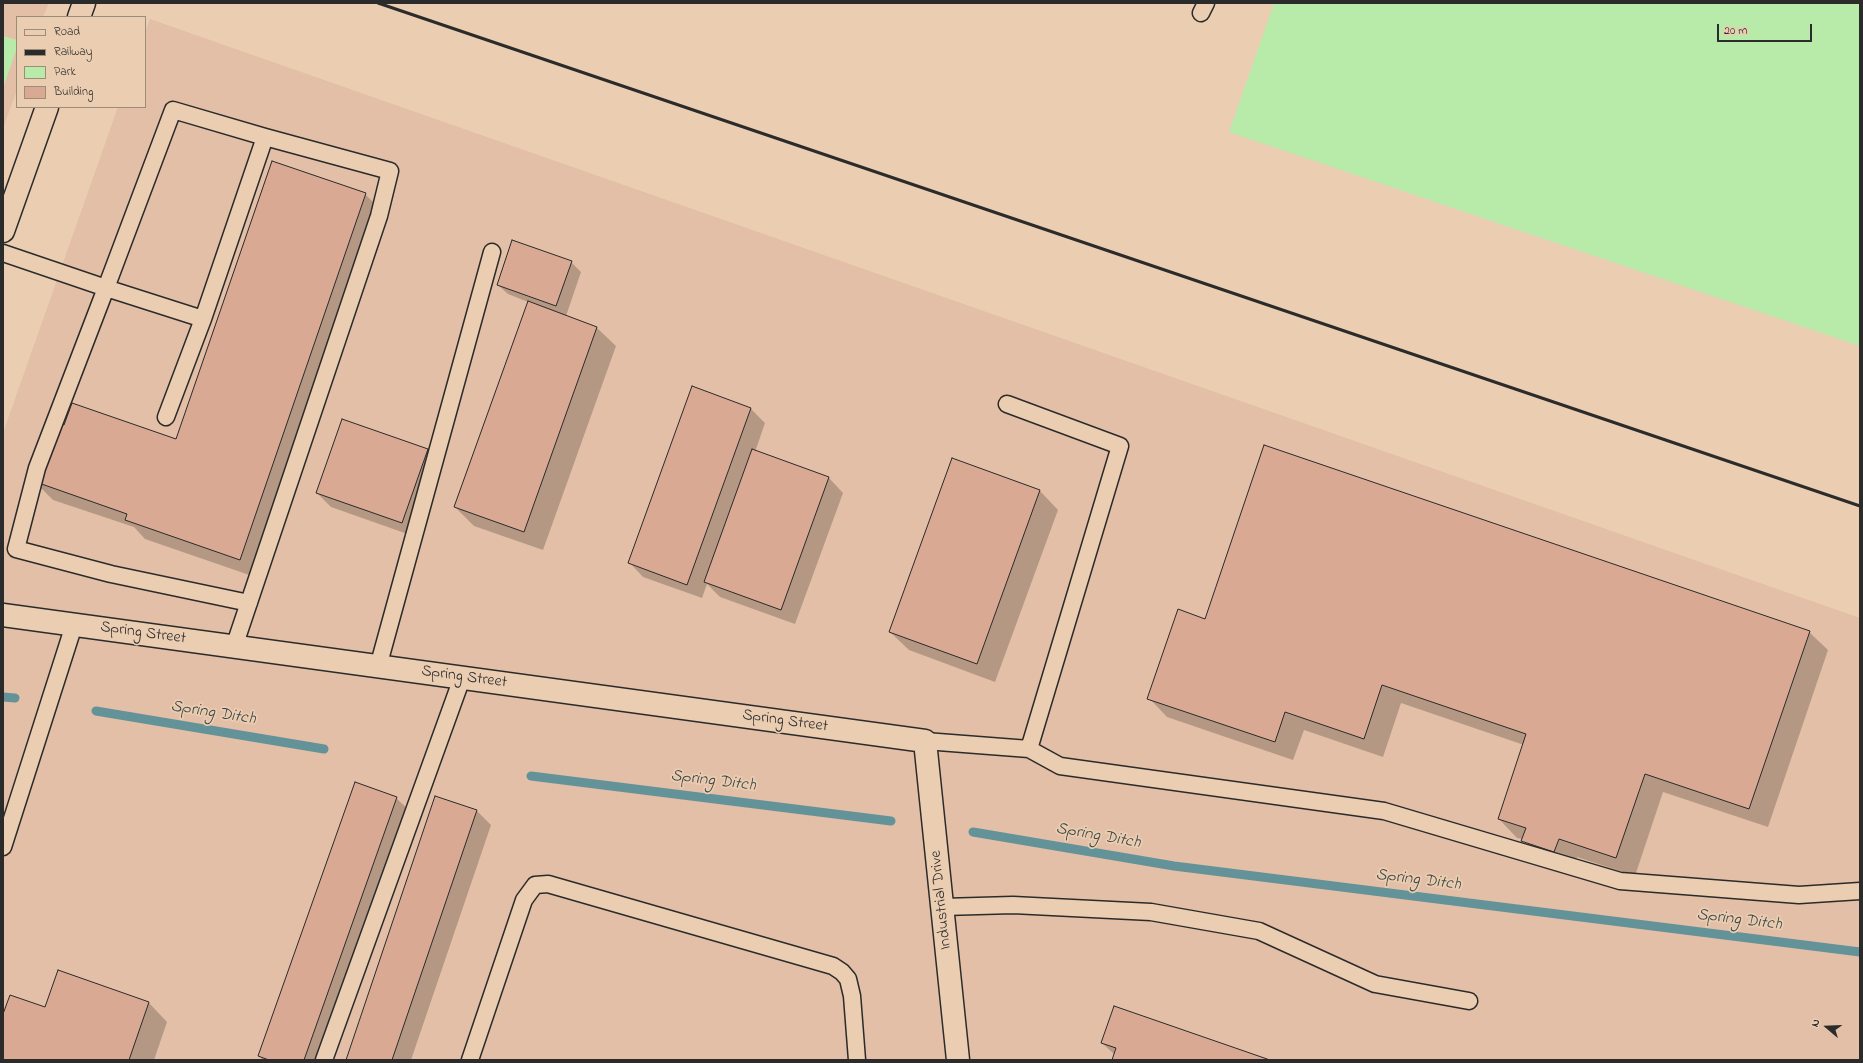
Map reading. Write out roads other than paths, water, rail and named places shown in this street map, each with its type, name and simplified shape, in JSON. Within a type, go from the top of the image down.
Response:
[{"type":"street","points":[[79,16],[84,3]]},
{"type":"street","points":[[3,231],[47,108]]},
{"type":"street","name":"Spring Street","points":[[3,615],[925,740]]},
{"type":"street","name":"Industrial Drive","points":[[925,740],[958,1060]]},
{"type":"lane","points":[[234,647],[249,603],[379,216],[390,171],[173,110],[37,468],[16,549],[111,574],[249,603]]},
{"type":"lane","points":[[166,417],[203,319],[265,137]]},
{"type":"lane","points":[[378,666],[492,252]]},
{"type":"lane","points":[[3,253],[203,319]]},
{"type":"lane","points":[[1007,404],[1120,446],[1029,750]]},
{"type":"lane","points":[[3,847],[74,625]]},
{"type":"lane","points":[[324,1060],[462,678]]},
{"type":"lane","points":[[925,740],[1029,750],[1060,766],[1384,811],[1620,881],[1799,894],[1860,891]]},
{"type":"lane","points":[[470,1060],[524,900],[534,885],[548,884],[833,966],[842,972],[848,979],[852,996],[857,1060]]},
{"type":"lane","points":[[943,907],[1013,905],[1152,912],[1260,931],[1375,984],[1470,1001]]},
{"type":"waterway","name":"Spring Ditch","points":[[3,697],[15,698]]},
{"type":"waterway","name":"Spring Ditch","points":[[96,711],[324,749]]},
{"type":"waterway","name":"Spring Ditch","points":[[531,776],[891,821]]},
{"type":"waterway","name":"Spring Ditch","points":[[973,832],[1174,866],[1860,952]]},
{"type":"railway","points":[[378,3],[1860,506]]}]
